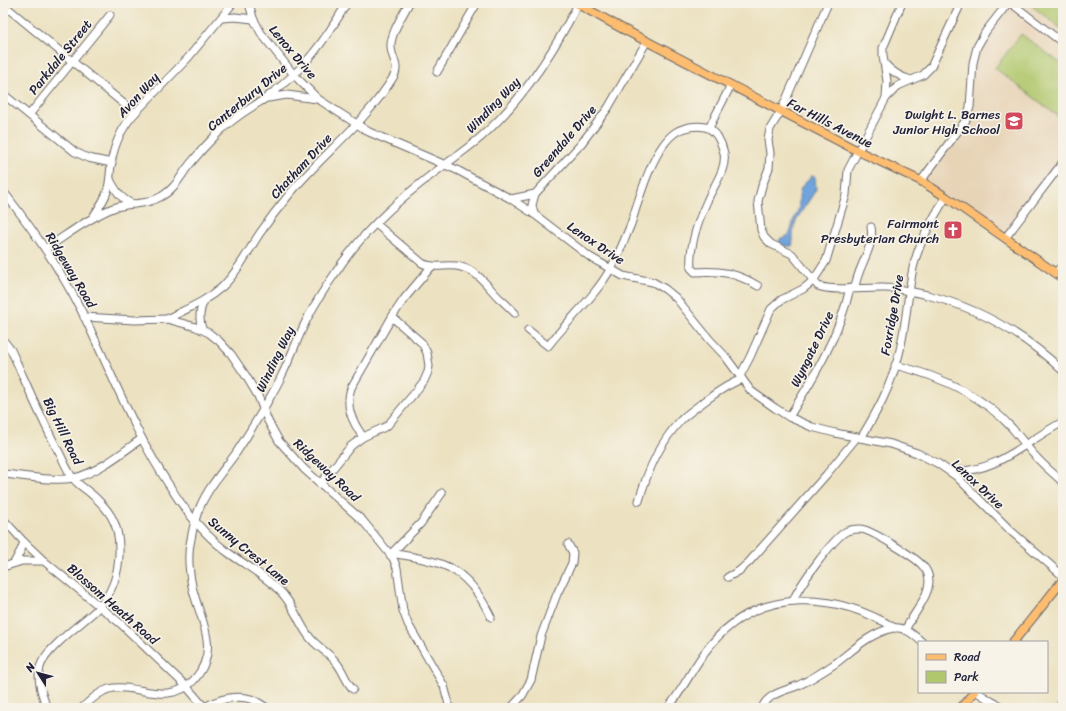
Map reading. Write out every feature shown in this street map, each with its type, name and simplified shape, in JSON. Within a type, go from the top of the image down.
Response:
[{"type":"main road","name":"Far Hills Avenue","points":[[577,4],[858,151],[921,181],[1006,237],[1063,278]]},
{"type":"main road","points":[[1014,641],[1063,580]]},
{"type":"main road","points":[[961,708],[973,693]]},
{"type":"street","name":"Avon Way","points":[[91,219],[104,200],[110,179],[114,153],[121,134],[134,113],[188,58],[234,3]]},
{"type":"street","name":"Lenox Drive","points":[[249,3],[253,19],[265,39],[294,75],[318,99],[356,124],[395,144],[413,150],[445,165],[511,199],[534,214],[590,257],[623,276],[653,282],[665,289],[676,298],[753,392],[789,417],[806,425],[826,431],[904,448],[917,453],[950,471],[1012,532],[1063,576]]},
{"type":"street","name":"Canterbury Drive","points":[[45,249],[91,219],[115,207],[142,204],[157,199],[171,190],[199,153],[224,128],[250,107],[266,98],[294,75],[322,43],[347,3]]},
{"type":"street","name":"Chatham Drive","points":[[167,319],[214,294],[232,277],[276,211],[305,176],[356,124],[377,100],[395,75],[396,67],[391,51],[391,41],[409,3]]},
{"type":"street","points":[[437,72],[477,3]]},
{"type":"street","points":[[828,3],[781,111],[770,129],[769,168],[758,201],[761,230],[767,241],[797,258],[813,281],[821,287],[886,288],[909,291],[952,302],[994,320],[1008,328],[1038,349],[1063,371]]},
{"type":"street","points":[[886,98],[887,81],[883,48],[902,3]]},
{"type":"street","points":[[639,501],[642,487],[653,462],[666,440],[678,424],[717,392],[741,377],[767,315],[781,300],[803,289],[813,281],[822,270],[846,195],[847,173],[858,151],[886,98],[898,86],[923,75],[932,67],[961,3]]},
{"type":"street","points":[[921,181],[966,120],[970,107],[973,63],[977,47],[986,32],[1008,3]]},
{"type":"street","points":[[1011,3],[1063,43]]},
{"type":"street","name":"Winding Way","points":[[82,708],[98,694],[110,689],[124,688],[141,692],[170,692],[186,686],[193,680],[203,666],[207,642],[205,624],[192,588],[189,550],[200,505],[264,409],[318,299],[343,262],[376,224],[409,193],[482,136],[499,119],[529,85],[558,43],[577,4]]},
{"type":"street","points":[[5,6],[134,113]]},
{"type":"street","name":"Parkdale Street","points":[[29,115],[110,15]]},
{"type":"street","name":"Lenox Drive","points":[[222,18],[235,17],[253,19]]},
{"type":"street","name":"Greendale Drive","points":[[534,214],[532,205],[535,194],[565,162],[595,126],[620,89],[647,41]]},
{"type":"street","points":[[885,64],[893,73],[902,78],[911,80]]},
{"type":"street","points":[[709,128],[731,85]]},
{"type":"street","points":[[3,94],[75,152],[88,158],[112,163]]},
{"type":"street","name":"Lenox Drive","points":[[266,98],[287,95],[318,99]]},
{"type":"street","points":[[528,330],[548,346],[562,327],[596,292],[611,269],[626,236],[647,176],[664,144],[679,130],[694,127],[709,128],[714,132],[724,154],[724,160],[722,171],[707,200],[696,230],[691,266],[692,270],[695,272],[716,270],[725,272],[739,276],[758,286]]},
{"type":"street","points":[[1006,237],[1063,162]]},
{"type":"street","points":[[110,179],[113,186],[122,198],[136,204]]},
{"type":"street","name":"Ridgeway Road","points":[[3,190],[45,249],[84,317],[135,320],[167,319],[202,329],[219,341],[231,354],[246,376],[264,409],[268,421],[280,441],[304,469],[359,517],[391,554],[398,568],[403,611],[408,624],[444,686],[450,708]]},
{"type":"street","name":"Greendale Drive","points":[[511,199],[535,194]]},
{"type":"street","name":"Foxridge Drive","points":[[728,577],[739,571],[754,556],[859,437],[886,393],[896,365],[906,319],[913,268],[929,225],[946,197]]},
{"type":"street","points":[[376,224],[422,263],[431,267],[452,265],[472,271],[516,313]]},
{"type":"street","name":"Wyngate Drive","points":[[789,417],[809,385],[823,358],[853,288],[872,238],[871,227]]},
{"type":"street","points":[[1055,273],[1063,265]]},
{"type":"street","points":[[363,437],[351,417],[348,404],[349,394],[392,317],[404,299],[431,267]]},
{"type":"street","points":[[202,329],[200,315],[204,300]]},
{"type":"street","name":"Sunny Crest Lane","points":[[84,317],[141,439],[169,486],[195,522],[220,546],[258,573],[281,592],[293,606],[308,636],[338,664],[346,680],[353,689]]},
{"type":"street","points":[[320,484],[352,446],[363,437],[387,426],[424,381],[428,372],[429,360],[426,349],[416,337],[392,317]]},
{"type":"street","name":"Big Hill Road","points":[[3,340],[11,350],[52,440],[73,478],[106,508],[114,521],[119,538],[118,569],[112,587],[100,606],[59,642],[42,662],[39,675],[47,708]]},
{"type":"street","points":[[896,365],[933,376],[969,393],[1001,417],[1043,463],[1063,482]]},
{"type":"street","points":[[950,471],[968,471],[988,466],[1009,456],[1063,422]]},
{"type":"street","points":[[3,474],[50,479],[82,476],[99,467],[141,439]]},
{"type":"street","points":[[391,554],[421,523],[442,493]]},
{"type":"street","name":"Blossom Heath Road","points":[[3,520],[44,561],[121,624],[186,686],[205,708]]},
{"type":"street","points":[[793,601],[805,580],[842,534],[854,529],[866,530],[903,551],[919,562],[926,570],[929,581],[927,593],[905,630]]},
{"type":"street","points":[[14,563],[24,542]]},
{"type":"street","points":[[511,708],[522,696],[529,684],[534,670],[541,636],[557,594],[572,563],[573,553],[568,544]]},
{"type":"street","points":[[391,554],[431,562],[454,570],[474,588],[491,616]]},
{"type":"street","points":[[3,567],[22,561],[44,561]]},
{"type":"street","points":[[668,708],[706,650],[723,632],[748,615],[777,604],[793,601],[824,601],[843,605],[874,617],[895,628],[905,630],[915,635],[921,641]]},
{"type":"street","points":[[762,708],[766,701],[773,695],[808,680],[837,662],[863,641],[895,628]]},
{"type":"street","points":[[978,693],[991,702],[1004,708]]},
{"type":"street","points":[[205,708],[212,703],[229,699],[245,698],[252,699],[267,708]]},
{"type":"street","points":[[1058,708],[1063,700]]},
{"type":"shaded area","name":"Dwight L. Barnes Junior High School","points":[[1008,3],[1063,3],[1063,162],[1006,237],[921,181],[966,120],[975,54]]},
{"type":"green space","points":[[1034,3],[1063,3],[1063,30],[1032,6]]},
{"type":"green space","points":[[1021,34],[1063,65],[1063,120],[995,68]]},
{"type":"water","points":[[811,176],[815,177],[816,189],[795,224],[792,246],[786,246],[781,244],[779,241],[781,238],[789,235],[790,233],[793,220],[798,210],[801,188]]},
{"type":"place","name":"Dwight L. Barnes Junior High School","points":[[1014,121]]},
{"type":"place","name":"Fairmont Presbyterian Church","points":[[953,230]]}]
